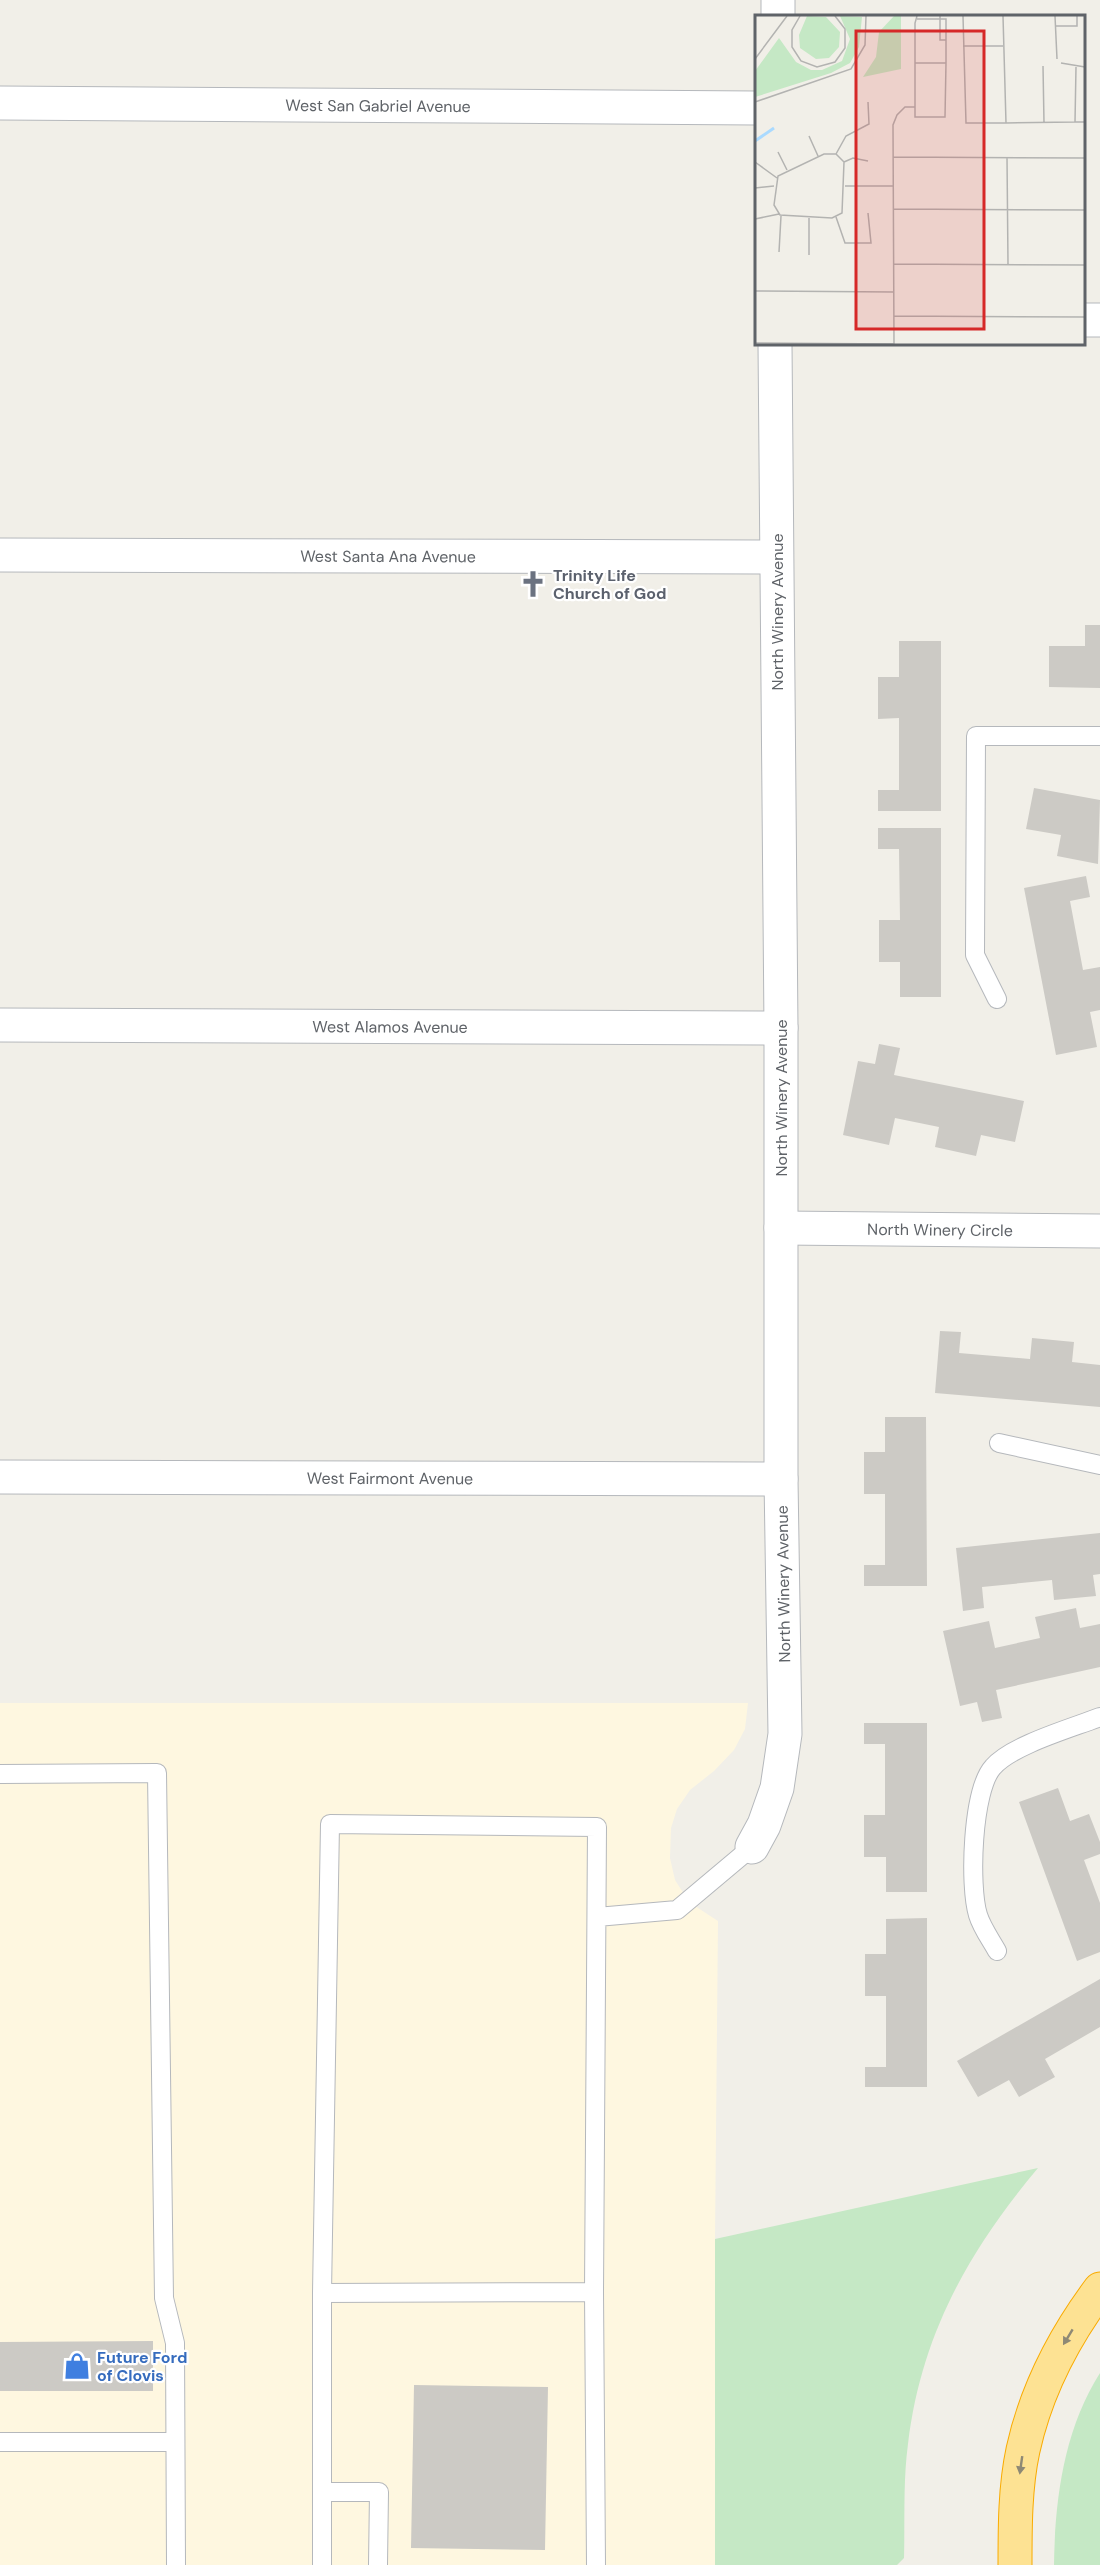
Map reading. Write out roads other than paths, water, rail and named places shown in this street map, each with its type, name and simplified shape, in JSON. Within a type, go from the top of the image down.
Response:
[{"type":"highway","points":[[1015,2565],[1018,2484],[1023,2450],[1035,2409],[1055,2359],[1083,2312],[1100,2289]]},
{"type":"street","name":"West San Gabriel Avenue","points":[[0,103],[755,108]]},
{"type":"street","name":"North Winery Avenue","points":[[752,1846],[773,1802],[784,1753],[775,345]]},
{"type":"street","name":"West Santa Ana Avenue","points":[[0,555],[776,557]]},
{"type":"street","name":"West Alamos Avenue","points":[[0,1024],[781,1028]]},
{"type":"street","name":"North Winery Circle","points":[[781,1228],[1100,1231]]},
{"type":"street","name":"West Fairmont Avenue","points":[[0,1477],[781,1479]]},
{"type":"lane","points":[[997,999],[975,955],[976,736],[1100,736]]},
{"type":"lane","points":[[999,1443],[1100,1465]]},
{"type":"lane","points":[[997,1952],[978,1914],[975,1893],[977,1807],[983,1785],[992,1768],[1010,1753],[1100,1717]]},
{"type":"lane","points":[[0,1774],[157,1773],[164,2298],[175,2343],[176,2565]]},
{"type":"lane","points":[[322,2565],[322,2294],[330,1824],[597,1827],[594,2292],[596,2565]]},
{"type":"lane","points":[[597,1917],[677,1910],[752,1846]]},
{"type":"lane","points":[[322,2294],[594,2292]]},
{"type":"lane","points":[[0,2442],[176,2442]]},
{"type":"lane","points":[[323,2492],[379,2492],[378,2565]]},
{"type":"place","name":"Trinity Life Church of God","points":[[533,584]]},
{"type":"place","name":"Future Ford of Clovis","points":[[77,2366]]}]
